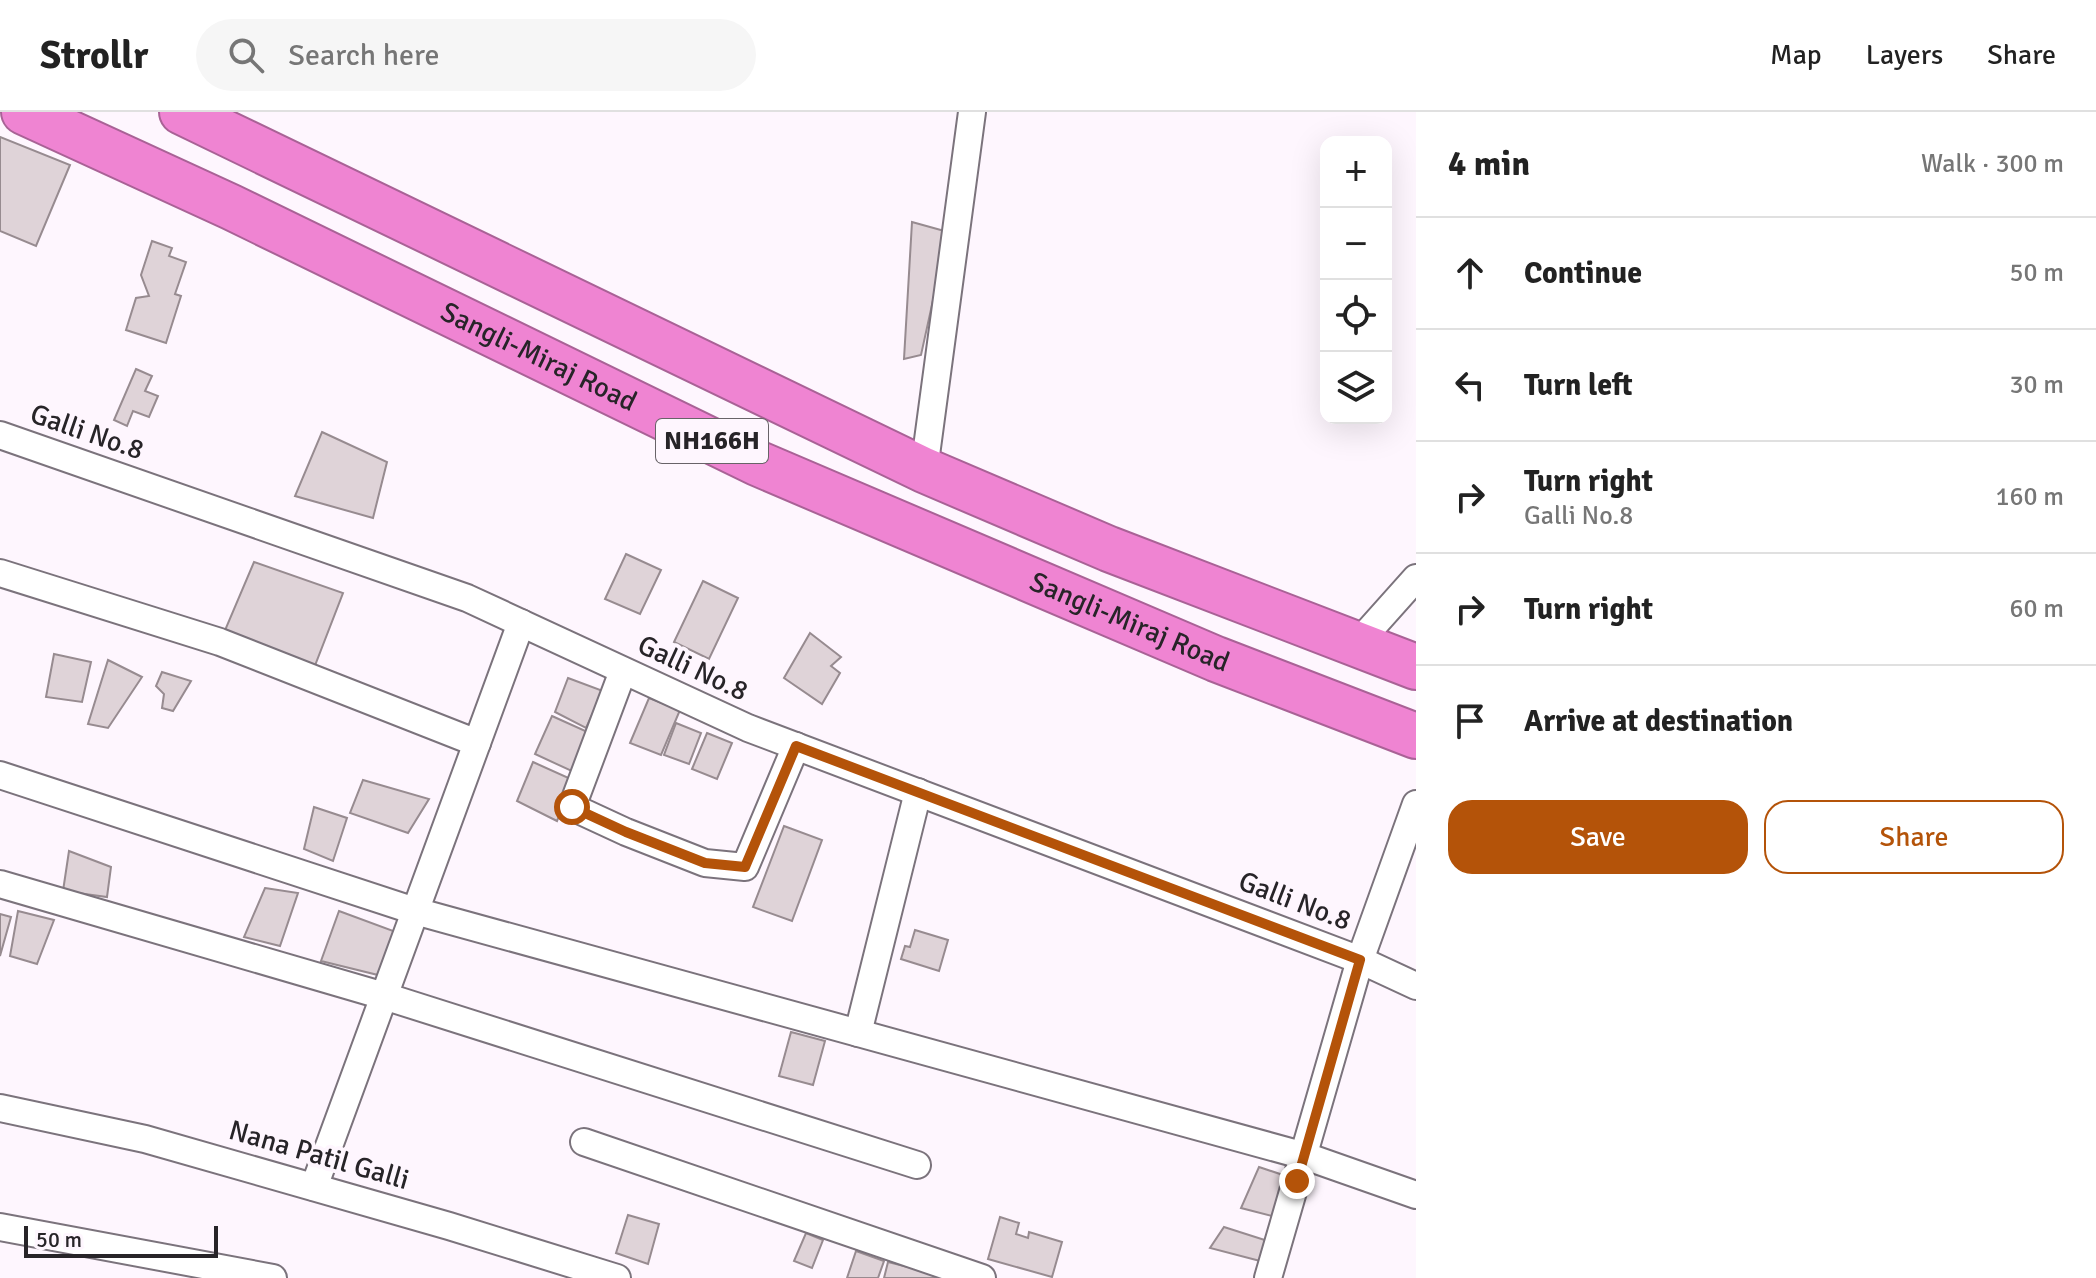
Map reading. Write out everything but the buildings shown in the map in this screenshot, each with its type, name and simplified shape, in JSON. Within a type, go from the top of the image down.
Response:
[{"type":"highway","name":"Sangli-Miraj Road","points":[[24,112],[231,207],[757,463],[1216,659],[1416,736]]},
{"type":"highway","name":"Sangli-Miraj Road","points":[[182,112],[924,470],[1109,549],[1416,667]]},
{"type":"street","points":[[924,470],[972,112]]},
{"type":"street","name":"Galli No.8","points":[[0,435],[467,598],[748,728],[1360,960],[1416,986]]},
{"type":"street","points":[[0,573],[220,642],[477,743]]},
{"type":"street","points":[[1357,644],[1416,578]]},
{"type":"street","points":[[314,1187],[521,623]]},
{"type":"street","points":[[623,671],[572,807],[626,832],[705,863],[745,867],[796,746]]},
{"type":"street","points":[[0,775],[415,911],[1305,1156],[1416,1195]]},
{"type":"street","points":[[858,1033],[918,792]]},
{"type":"street","points":[[1268,1278],[1360,960],[1416,804]]},
{"type":"street","points":[[0,884],[384,996],[917,1165]]},
{"type":"street","name":"Nana Patil Galli","points":[[0,1108],[145,1139],[449,1226],[617,1278]]},
{"type":"street","points":[[584,1142],[982,1278]]},
{"type":"street","points":[[0,1227],[273,1278]]},
{"type":"route","points":[[572,807],[705,863],[745,867],[796,746],[1360,960],[1297,1181]]}]
